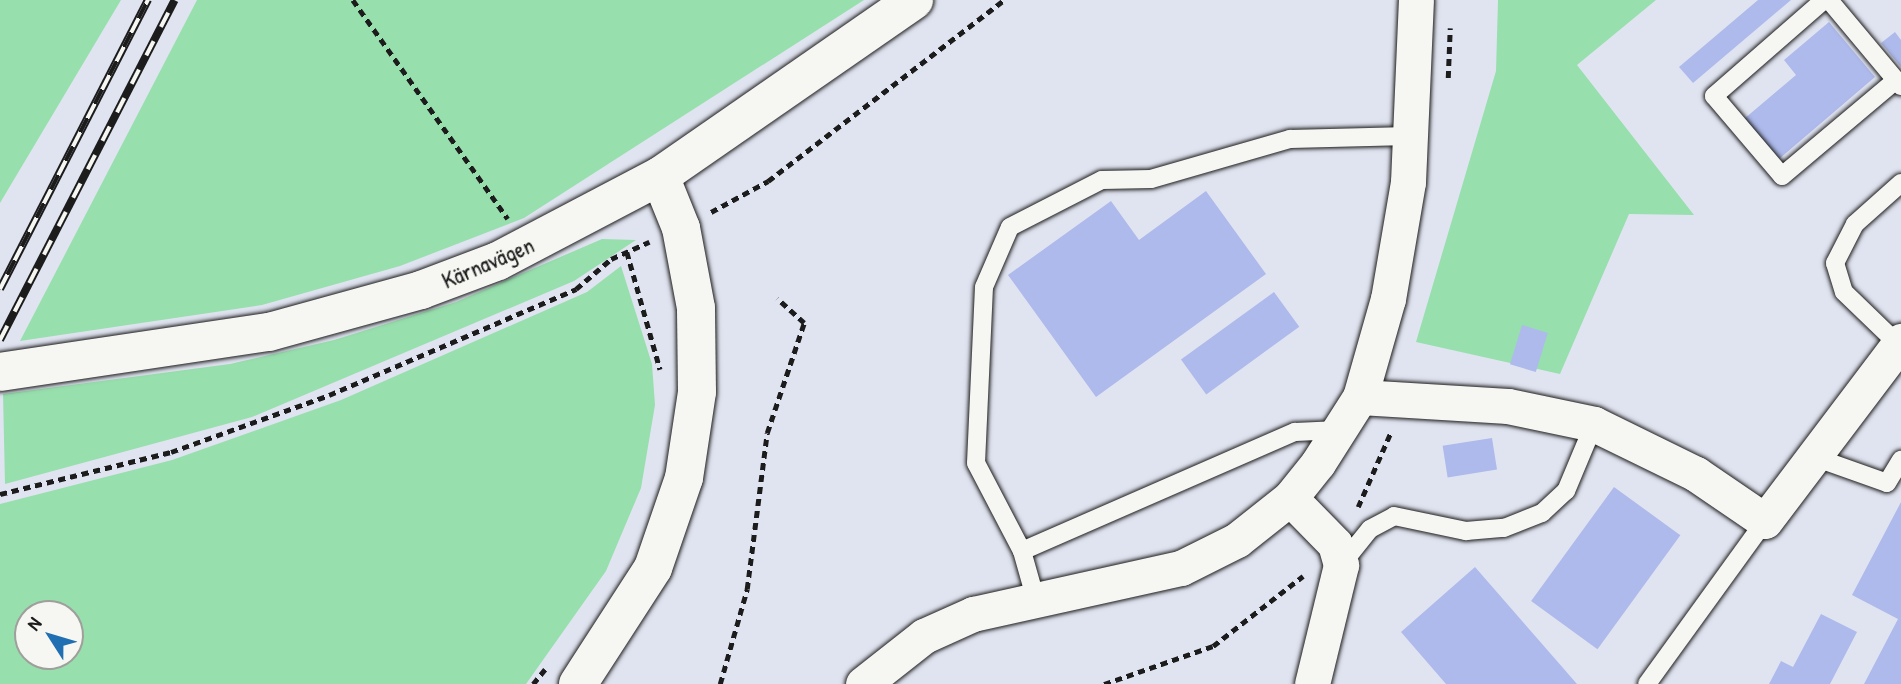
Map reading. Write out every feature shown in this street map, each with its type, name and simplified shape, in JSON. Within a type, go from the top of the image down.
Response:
[{"type":"street","name":"Kärnavägen","points":[[0,372],[269,332],[422,290],[527,247],[660,176],[914,0]]},
{"type":"street","points":[[863,684],[924,636],[1035,597],[1128,583],[1181,568],[1237,540],[1290,498],[1342,429],[1360,397],[1388,299],[1409,136],[1416,0]]},
{"type":"street","points":[[563,674],[653,568],[684,478],[697,392],[696,308],[681,228],[660,176]]},
{"type":"street","points":[[1360,397],[1508,406],[1594,424],[1696,474],[1765,521],[1900,344]]},
{"type":"street","points":[[1290,498],[1338,555],[1312,684]]},
{"type":"lane","points":[[1827,0],[1898,83],[1782,176],[1714,96],[1827,0]]},
{"type":"lane","points":[[1035,597],[1022,551],[976,463],[984,287],[1010,228],[1049,202],[1102,180],[1151,179],[1290,139],[1409,136]]},
{"type":"lane","points":[[1900,344],[1844,292],[1835,263],[1855,224],[1901,183]]},
{"type":"lane","points":[[1338,555],[1370,528],[1394,516],[1466,531],[1504,528],[1542,513],[1566,492],[1594,424]]},
{"type":"lane","points":[[1022,551],[1294,432],[1342,429]]},
{"type":"lane","points":[[1814,457],[1887,484],[1901,460]]},
{"type":"lane","points":[[1647,684],[1765,521]]},
{"type":"path","points":[[353,0],[527,247]]},
{"type":"path","points":[[627,253],[662,380]]},
{"type":"path","points":[[720,684],[747,589],[767,433],[804,323],[777,299]]},
{"type":"path","points":[[1104,684],[1185,661],[1213,646],[1314,569],[1338,555]]},
{"type":"path","points":[[533,684],[563,674]]},
{"type":"green space","points":[[0,0],[121,0],[0,203]]},
{"type":"green space","points":[[197,0],[864,0],[524,218],[400,266],[262,305],[20,341]]},
{"type":"green space","points":[[1498,0],[1656,0],[1577,65],[1694,215],[1629,214],[1560,374],[1416,342],[1496,71]]},
{"type":"green space","points":[[602,239],[636,240],[574,281],[252,417],[5,484],[3,394],[230,364],[334,340],[456,302]]},
{"type":"green space","points":[[621,266],[652,364],[655,405],[641,488],[606,571],[526,684],[0,684],[0,504],[172,460],[341,400],[587,292]]},
{"type":"building","points":[[1758,0],[1791,0],[1693,83],[1679,67]]},
{"type":"building","points":[[1829,22],[1875,77],[1779,159],[1744,119],[1796,75],[1784,60]]},
{"type":"building","points":[[1895,32],[1901,40],[1901,67],[1881,43]]},
{"type":"building","points":[[1206,191],[1266,274],[1096,397],[1008,275],[1111,201],[1139,240]]},
{"type":"building","points":[[1274,292],[1299,327],[1206,394],[1181,360]]},
{"type":"building","points":[[1522,325],[1548,333],[1536,372],[1510,364]]},
{"type":"building","points":[[1492,438],[1497,470],[1448,477],[1443,446]]},
{"type":"building","points":[[1614,487],[1680,535],[1597,649],[1531,601]]},
{"type":"building","points":[[1901,502],[1901,684],[1864,684],[1898,619],[1852,595]]},
{"type":"building","points":[[1475,567],[1577,684],[1446,684],[1401,632]]},
{"type":"building","points":[[1821,614],[1857,632],[1830,684],[1769,684],[1781,661],[1793,667]]},
{"type":"railway","points":[[0,289],[148,0]]},
{"type":"railway","points":[[0,340],[175,0]]}]
